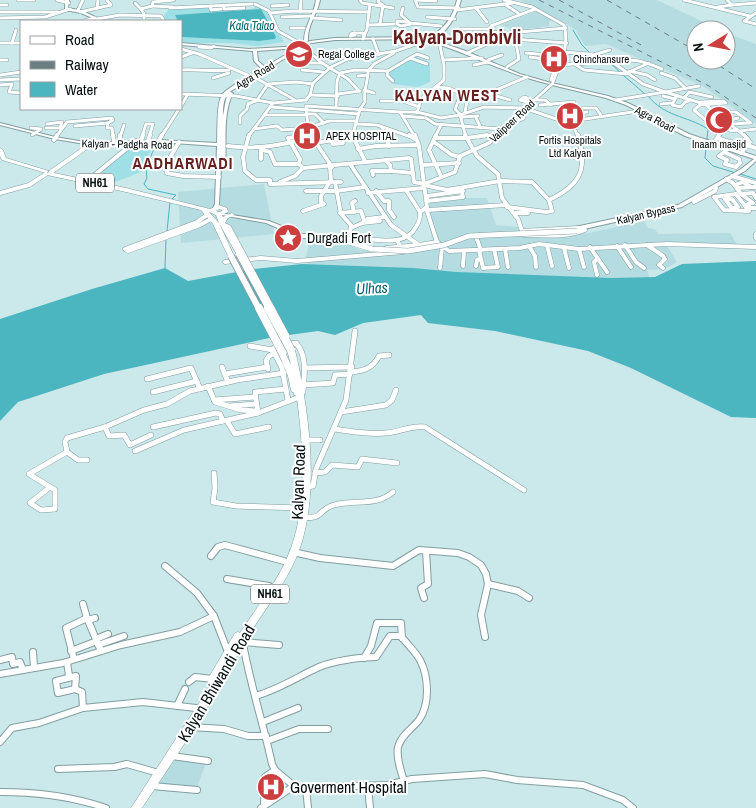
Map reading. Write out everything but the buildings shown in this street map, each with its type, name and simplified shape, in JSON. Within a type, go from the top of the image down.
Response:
[{"type":"highway","name":"NH61","points":[[0,150],[4,159],[47,173]]},
{"type":"highway","name":"NH61","points":[[0,162],[89,180],[173,200],[202,208],[217,215],[241,253],[286,353]]},
{"type":"highway","name":"NH61","points":[[89,180],[141,194],[173,200],[217,215]]},
{"type":"highway","name":"NH61","points":[[217,215],[231,256],[286,353]]},
{"type":"highway","points":[[217,215],[226,217],[232,215]]},
{"type":"highway","name":"Kalyan Road","points":[[131,808],[196,708],[228,652],[242,638],[284,561],[295,536],[303,488],[297,394],[286,353]]},
{"type":"highway","name":"Kalyan Bhiwandi Road","points":[[136,808],[190,727],[242,638],[267,600],[299,536],[306,504],[303,488],[304,440],[297,394],[286,353]]},
{"type":"main road","points":[[303,45],[306,28],[314,15],[317,0]]},
{"type":"main road","points":[[68,5],[91,16]]},
{"type":"main road","points":[[433,40],[448,27],[459,5]]},
{"type":"main road","points":[[303,45],[304,28],[314,15]]},
{"type":"main road","name":"Agra Road","points":[[217,215],[224,146],[221,104],[227,96],[253,77],[303,45],[351,35],[363,34],[433,40],[527,76],[618,100],[688,135]]},
{"type":"main road","name":"Agra Road","points":[[303,45],[330,40],[433,40]]},
{"type":"main road","points":[[182,44],[255,50],[303,45]]},
{"type":"main road","points":[[255,50],[256,61],[265,70]]},
{"type":"main road","name":"Agra Road","points":[[488,61],[551,83]]},
{"type":"main road","name":"Agra Road","points":[[618,100],[701,140],[746,149],[754,159]]},
{"type":"main road","name":"Kalyan - Padgha Road","points":[[0,125],[55,139],[91,145],[137,141],[159,142]]},
{"type":"main road","name":"Kalyan - Padgha Road","points":[[137,141],[224,146]]},
{"type":"main road","name":"Agra Road","points":[[713,143],[726,151],[746,149]]},
{"type":"main road","name":"Agra Road","points":[[217,215],[219,177],[224,146]]},
{"type":"main road","name":"Kalyan Bypass","points":[[691,203],[744,170],[754,159]]},
{"type":"main road","name":"Kalyan Bypass","points":[[348,240],[367,250],[386,251],[432,247],[468,236],[556,234],[676,211],[732,177]]},
{"type":"main road","points":[[217,215],[274,221],[298,233],[348,240]]},
{"type":"main road","points":[[232,215],[267,222],[301,236],[348,240]]},
{"type":"street","points":[[18,0],[34,0]]},
{"type":"street","points":[[0,18],[49,16],[61,12],[68,5],[57,0]]},
{"type":"street","points":[[83,0],[91,16]]},
{"type":"street","points":[[91,16],[97,8],[98,0]]},
{"type":"street","points":[[97,8],[111,5],[107,0]]},
{"type":"street","points":[[152,6],[153,2],[172,0]]},
{"type":"street","points":[[245,0],[261,6],[270,13],[278,30],[311,51],[323,64]]},
{"type":"street","points":[[170,8],[210,6],[211,10],[253,4],[259,0]]},
{"type":"street","points":[[360,0],[362,3],[393,8]]},
{"type":"street","points":[[380,0],[379,2],[383,5]]},
{"type":"street","points":[[436,1],[416,0],[418,6],[449,8],[459,5],[476,8],[504,2],[518,3],[559,21],[566,28],[568,37],[564,52],[556,61],[551,83]]},
{"type":"street","points":[[684,0],[753,15]]},
{"type":"street","points":[[727,0],[732,5]]},
{"type":"street","points":[[300,11],[301,1]]},
{"type":"street","points":[[427,1],[427,7]]},
{"type":"street","points":[[504,2],[518,13]]},
{"type":"street","points":[[135,3],[144,16],[144,20]]},
{"type":"street","points":[[272,6],[289,3],[288,11]]},
{"type":"street","points":[[718,8],[756,3]]},
{"type":"street","points":[[363,34],[368,24],[370,4]]},
{"type":"street","points":[[0,8],[7,5]]},
{"type":"street","points":[[380,24],[383,5]]},
{"type":"street","points":[[140,9],[152,6],[175,6]]},
{"type":"street","points":[[222,7],[224,9],[244,8]]},
{"type":"street","points":[[0,8],[61,12]]},
{"type":"street","points":[[403,8],[402,15],[410,23]]},
{"type":"street","points":[[445,16],[448,16],[449,8]]},
{"type":"street","points":[[476,8],[487,22]]},
{"type":"street","points":[[465,51],[485,44],[490,30],[499,22],[534,9]]},
{"type":"street","points":[[121,11],[122,15]]},
{"type":"street","points":[[270,13],[300,11],[342,20]]},
{"type":"street","points":[[282,18],[369,12]]},
{"type":"street","points":[[127,20],[131,15]]},
{"type":"street","points":[[314,15],[335,17]]},
{"type":"street","points":[[753,15],[744,21],[755,23]]},
{"type":"street","points":[[49,16],[50,20]]},
{"type":"street","points":[[91,16],[163,16],[164,20]]},
{"type":"street","points":[[150,20],[152,16]]},
{"type":"street","points":[[428,17],[453,20]]},
{"type":"street","points":[[368,24],[410,23],[441,26]]},
{"type":"street","points":[[291,28],[304,28]]},
{"type":"street","points":[[566,28],[548,28],[512,33],[462,29],[450,38],[527,38],[566,43]]},
{"type":"street","points":[[12,42],[16,30]]},
{"type":"street","points":[[507,67],[519,60],[516,38],[512,33]]},
{"type":"street","points":[[373,39],[379,55]]},
{"type":"street","points":[[308,139],[306,100],[310,95],[313,84],[323,72],[348,59],[379,55],[433,40],[443,60],[444,80],[421,99],[417,114]]},
{"type":"street","points":[[0,42],[20,42]]},
{"type":"street","points":[[551,83],[566,43]]},
{"type":"street","points":[[200,48],[212,48],[214,46]]},
{"type":"street","points":[[182,48],[233,71],[262,80],[295,100]]},
{"type":"street","points":[[592,55],[610,50]]},
{"type":"street","points":[[362,91],[369,70],[374,64],[396,51]]},
{"type":"street","points":[[564,52],[592,55],[612,63],[643,84],[664,94],[676,97],[693,98],[724,101],[726,104],[693,98]]},
{"type":"street","points":[[182,57],[192,53]]},
{"type":"street","points":[[384,53],[390,56]]},
{"type":"street","points":[[526,53],[560,56]]},
{"type":"street","points":[[336,107],[338,95],[337,80],[340,74],[355,70],[388,71],[416,54],[428,58]]},
{"type":"street","points":[[474,65],[502,55]]},
{"type":"street","points":[[410,58],[427,64]]},
{"type":"street","points":[[443,60],[481,58]]},
{"type":"street","points":[[530,58],[556,61]]},
{"type":"street","points":[[612,63],[638,59],[675,78],[685,88]]},
{"type":"street","points":[[0,60],[7,60]]},
{"type":"street","points":[[304,63],[323,64],[330,67],[353,82],[362,91],[365,102],[352,137],[365,161]]},
{"type":"street","points":[[559,65],[576,66],[589,63]]},
{"type":"street","points":[[627,73],[649,63]]},
{"type":"street","points":[[576,66],[584,70],[618,74],[642,74],[655,80]]},
{"type":"street","points":[[182,70],[233,71]]},
{"type":"street","points":[[262,80],[265,70]]},
{"type":"street","points":[[302,70],[323,72]]},
{"type":"street","points":[[213,78],[233,71]]},
{"type":"street","points":[[388,71],[387,75],[393,81]]},
{"type":"street","points":[[0,75],[20,72]]},
{"type":"street","points":[[358,76],[368,75]]},
{"type":"street","points":[[484,95],[490,94],[527,76]]},
{"type":"street","points":[[0,80],[20,80]]},
{"type":"street","points":[[0,86],[20,80]]},
{"type":"street","points":[[268,84],[296,82],[313,84]]},
{"type":"street","name":"Valipeer Road","points":[[460,157],[490,143],[500,129],[533,102],[551,83]]},
{"type":"street","points":[[12,84],[10,92],[20,93]]},
{"type":"street","points":[[240,122],[240,116],[249,103],[258,100],[268,84]]},
{"type":"street","points":[[618,100],[640,95],[664,94],[699,86]]},
{"type":"street","points":[[437,87],[450,89],[468,96],[465,112]]},
{"type":"street","points":[[310,95],[338,95],[371,90],[374,93]]},
{"type":"street","points":[[182,94],[227,96],[258,100],[272,105],[360,112],[417,114],[441,118],[461,115],[477,117],[480,128]]},
{"type":"street","points":[[182,104],[188,94]]},
{"type":"street","points":[[490,94],[510,100]]},
{"type":"street","points":[[658,98],[664,94]]},
{"type":"street","points":[[460,97],[455,109],[461,115],[468,146],[498,174],[502,198],[506,206],[514,213],[524,235],[560,235],[580,230]]},
{"type":"street","points":[[672,103],[676,97]]},
{"type":"street","points":[[693,98],[695,112],[721,133],[713,143]]},
{"type":"street","points":[[693,98],[728,120],[750,141]]},
{"type":"street","points":[[672,103],[676,108],[693,98],[712,98]]},
{"type":"street","points":[[421,99],[443,100]]},
{"type":"street","points":[[306,100],[295,100],[272,105],[264,114],[248,136],[243,156],[245,171],[256,180],[270,180],[270,184],[341,182]]},
{"type":"street","points":[[524,101],[545,100],[551,106]]},
{"type":"street","points":[[381,101],[391,103],[403,102],[419,106]]},
{"type":"street","points":[[540,106],[575,103],[570,110],[558,114],[556,118]]},
{"type":"street","points":[[662,104],[672,103]]},
{"type":"street","points":[[683,105],[695,109]]},
{"type":"street","points":[[306,107],[336,107],[360,112]]},
{"type":"street","points":[[461,115],[465,112],[484,107],[524,108],[556,118],[573,126],[577,133],[582,172],[567,192],[548,200]]},
{"type":"street","points":[[580,108],[596,108],[602,117]]},
{"type":"street","points":[[159,142],[178,110]]},
{"type":"street","points":[[577,113],[598,110]]},
{"type":"street","points":[[565,122],[639,111]]},
{"type":"street","points":[[735,112],[751,123],[744,125],[741,122],[728,120],[728,113],[735,112]]},
{"type":"street","points":[[264,114],[316,114],[324,123]]},
{"type":"street","points":[[402,114],[413,130],[418,145],[423,165],[421,175],[434,236],[442,248],[449,251],[505,249],[540,244],[579,249],[625,245],[756,247]]},
{"type":"street","points":[[417,114],[441,125],[500,129]]},
{"type":"street","points":[[740,117],[720,122],[731,131],[756,129]]},
{"type":"street","points":[[61,128],[47,126],[65,122],[112,118],[113,120],[108,123],[75,126]]},
{"type":"street","points":[[512,120],[518,121],[524,118]]},
{"type":"street","points":[[55,139],[65,122]]},
{"type":"street","points":[[709,123],[717,122]]},
{"type":"street","points":[[108,123],[107,128],[112,128],[118,142]]},
{"type":"street","points":[[317,125],[324,123],[372,124],[407,134],[416,139]]},
{"type":"street","points":[[89,180],[137,141],[146,124],[153,124],[148,141]]},
{"type":"street","points":[[118,142],[124,125]]},
{"type":"street","points":[[441,125],[429,150],[441,176]]},
{"type":"street","points":[[254,129],[277,126],[282,130],[307,128]]},
{"type":"street","points":[[31,128],[41,129],[34,134]]},
{"type":"street","points":[[382,128],[389,146]]},
{"type":"street","points":[[434,140],[497,134]]},
{"type":"street","points":[[299,164],[300,159],[289,138],[301,136],[316,143],[331,167],[329,182],[321,196],[321,202],[324,204],[303,211]]},
{"type":"street","points":[[316,143],[331,140],[333,144],[343,143],[342,139],[352,137]]},
{"type":"street","points":[[224,146],[261,149],[308,139]]},
{"type":"street","points":[[720,139],[746,149],[756,148]]},
{"type":"street","points":[[368,192],[406,190],[424,186],[441,176],[455,172],[460,157],[446,153],[434,140]]},
{"type":"street","points":[[750,141],[756,140]]},
{"type":"street","points":[[746,149],[750,141]]},
{"type":"street","points":[[178,143],[167,163],[167,172],[182,176],[219,177]]},
{"type":"street","points":[[0,193],[29,185],[91,145]]},
{"type":"street","points":[[358,149],[418,145]]},
{"type":"street","points":[[261,149],[261,159]]},
{"type":"street","points":[[261,149],[270,151],[275,164],[299,164],[303,168]]},
{"type":"street","points":[[726,151],[737,158],[740,163],[735,167],[725,164],[727,160],[719,156],[726,151]]},
{"type":"street","points":[[276,184],[295,176],[303,168],[331,167],[365,161],[409,158],[411,159],[414,182],[424,186],[447,190],[462,190],[500,181],[532,182],[548,200],[552,211],[536,213],[522,208],[506,206],[427,209],[420,212]]},
{"type":"street","points":[[385,160],[390,165],[391,170]]},
{"type":"street","points":[[423,165],[446,161]]},
{"type":"street","points":[[435,163],[459,163]]},
{"type":"street","points":[[350,164],[384,217],[419,245]]},
{"type":"street","points":[[373,175],[372,171],[413,172]]},
{"type":"street","points":[[732,177],[756,183]]},
{"type":"street","points":[[732,177],[744,198],[750,199],[753,203],[748,204],[750,208],[756,208]]},
{"type":"street","points":[[335,182],[340,213],[351,225],[348,240],[397,240],[416,231],[421,216],[406,190]]},
{"type":"street","points":[[306,191],[336,191],[365,187]]},
{"type":"street","points":[[736,187],[754,187]]},
{"type":"street","points":[[712,195],[716,188]]},
{"type":"street","points":[[428,201],[463,197],[462,190]]},
{"type":"street","points":[[376,192],[384,201],[389,201],[389,210],[394,217]]},
{"type":"street","points":[[741,194],[754,193],[756,198]]},
{"type":"street","points":[[691,203],[712,195],[723,197],[736,194],[749,211],[737,212],[723,197]]},
{"type":"street","points":[[712,195],[724,210],[733,209]]},
{"type":"street","points":[[354,212],[352,203],[355,201]]},
{"type":"street","points":[[340,213],[361,211],[365,221]]},
{"type":"street","points":[[514,213],[528,213]]},
{"type":"street","points":[[166,235],[128,251],[126,249],[166,235],[201,223],[217,215]]},
{"type":"street","points":[[351,228],[365,221],[384,217]]},
{"type":"street","points":[[365,221],[380,221]]},
{"type":"street","points":[[522,231],[580,230]]},
{"type":"street","points":[[538,235],[540,244]]},
{"type":"street","points":[[476,237],[483,268],[497,268],[494,249]]},
{"type":"street","points":[[225,262],[261,258],[297,261],[403,252],[397,240]]},
{"type":"street","points":[[376,247],[419,245],[437,242]]},
{"type":"street","points":[[547,245],[552,266]]},
{"type":"street","points":[[625,245],[636,262],[644,268]]},
{"type":"street","points":[[647,245],[651,250],[663,256],[665,259],[659,265],[663,268]]},
{"type":"street","points":[[529,246],[535,256],[536,267]]},
{"type":"street","points":[[617,246],[631,267]]},
{"type":"street","points":[[590,247],[597,259],[602,261],[607,272]]},
{"type":"street","points":[[440,268],[442,248]]},
{"type":"street","points":[[564,248],[569,268]]},
{"type":"street","points":[[505,249],[508,267]]},
{"type":"street","points":[[579,249],[584,267]]},
{"type":"street","points":[[463,266],[464,251]]},
{"type":"street","points":[[476,266],[477,260],[480,259]]},
{"type":"street","points":[[597,259],[594,262],[597,275]]},
{"type":"street","points":[[303,488],[313,486],[315,474],[341,412],[351,371],[355,331]]},
{"type":"street","points":[[286,353],[275,347],[296,343],[302,351],[304,368],[297,394]]},
{"type":"street","points":[[250,346],[286,353]]},
{"type":"street","points":[[269,374],[266,361],[269,356],[286,353]]},
{"type":"street","points":[[286,353],[284,373],[286,389]]},
{"type":"street","points":[[135,451],[170,434],[257,412],[297,394],[333,384],[335,375],[368,369],[376,363],[379,356],[389,355]]},
{"type":"street","points":[[225,374],[267,367]]},
{"type":"street","points":[[147,379],[191,368],[197,381],[214,400],[244,412],[257,412]]},
{"type":"street","points":[[222,368],[228,382]]},
{"type":"street","points":[[304,368],[351,371]]},
{"type":"street","points":[[87,460],[78,460],[67,452],[65,442],[67,438],[105,426],[144,410],[167,404],[181,395],[204,388],[269,374],[284,373]]},
{"type":"street","points":[[153,392],[197,381]]},
{"type":"street","points":[[257,412],[255,392],[257,391],[286,389],[297,394]]},
{"type":"street","points":[[341,412],[386,405],[392,400],[396,390]]},
{"type":"street","points":[[214,400],[255,397]]},
{"type":"street","points":[[229,406],[256,404]]},
{"type":"street","points":[[153,427],[216,413],[220,414],[235,434],[269,427]]},
{"type":"street","points":[[105,426],[109,436],[124,435],[130,444],[151,435]]},
{"type":"street","points":[[334,429],[369,434],[389,433],[410,427],[425,427],[467,451],[524,490]]},
{"type":"street","points":[[304,440],[320,440]]},
{"type":"street","points":[[50,487],[30,503],[41,510],[55,509],[55,490],[30,474],[30,472],[67,452]]},
{"type":"street","points":[[315,474],[325,472],[332,465],[358,467],[362,459],[397,463]]},
{"type":"street","points":[[214,473],[215,488],[212,499],[214,502],[236,506],[300,508]]},
{"type":"street","points":[[303,518],[316,518],[331,506],[382,499],[393,492]]},
{"type":"street","points":[[211,556],[218,548],[225,545],[284,561]]},
{"type":"street","points":[[292,552],[320,558],[393,566],[416,550],[458,553],[469,557],[481,565],[488,584],[481,616],[485,637]]},
{"type":"street","points":[[424,598],[421,588],[428,584],[426,551]]},
{"type":"street","points":[[165,566],[194,589],[214,616],[228,652]]},
{"type":"street","points":[[227,579],[270,586]]},
{"type":"street","points":[[488,584],[518,591],[528,598]]},
{"type":"street","points":[[83,604],[87,619],[98,644]]},
{"type":"street","points":[[71,650],[98,644],[180,632],[214,616]]},
{"type":"street","points":[[74,659],[66,628],[87,619],[95,618]]},
{"type":"street","points":[[364,658],[371,646],[377,623],[401,623],[402,638]]},
{"type":"street","points":[[0,674],[67,662],[98,644],[108,634]]},
{"type":"street","points":[[255,696],[270,692],[321,666],[353,660],[358,657],[376,657],[390,636],[398,635],[421,661],[426,696],[426,707],[421,718],[403,736],[399,745],[397,755],[404,780]]},
{"type":"street","points":[[98,644],[124,636]]},
{"type":"street","points":[[279,645],[270,645],[242,638],[248,674],[275,770],[294,786],[306,788],[368,786],[404,780],[485,774],[517,780],[583,785],[623,800],[633,808]]},
{"type":"street","points":[[33,652],[34,668]]},
{"type":"street","points":[[0,660],[12,658],[13,664],[20,662],[23,670]]},
{"type":"street","points":[[67,662],[68,676]]},
{"type":"street","points":[[189,682],[195,677],[213,679]]},
{"type":"street","points":[[177,706],[185,689]]},
{"type":"street","points":[[76,690],[82,692],[83,708]]},
{"type":"street","points":[[0,742],[12,728],[39,723],[83,708],[143,702],[196,708]]},
{"type":"street","points":[[263,722],[298,708]]},
{"type":"street","points":[[190,727],[224,729],[248,736],[266,738],[294,730],[328,729]]},
{"type":"street","points":[[171,756],[208,761]]},
{"type":"street","points":[[58,769],[114,767],[127,764],[155,772]]},
{"type":"street","points":[[263,807],[265,777],[275,770]]},
{"type":"street","points":[[151,786],[196,790]]},
{"type":"street","points":[[263,807],[294,786]]},
{"type":"street","points":[[368,786],[370,808]]},
{"type":"street","points":[[306,788],[308,808]]},
{"type":"street","points":[[0,792],[35,792],[82,798],[106,808]]},
{"type":"shaded area","points":[[520,0],[657,0],[699,20],[686,20],[686,70],[736,70],[736,37],[756,44],[756,124],[703,86],[606,44],[585,46],[576,30]]},
{"type":"shaded area","points":[[210,6],[210,11],[252,9],[257,6],[267,12],[284,42],[257,46],[231,43],[182,43],[182,37],[259,41],[275,39],[276,37],[261,9],[175,15],[176,20],[164,20],[164,15],[169,9]]},
{"type":"shaded area","points":[[537,11],[555,21],[549,21],[549,26],[517,30],[500,25]]},
{"type":"shaded area","points":[[416,57],[430,62],[430,82],[418,87],[392,84],[389,72]]},
{"type":"shaded area","points":[[135,144],[154,144],[141,172],[113,183],[94,178]]},
{"type":"shaded area","points":[[264,184],[274,234],[181,243],[178,192]]},
{"type":"shaded area","points":[[487,198],[496,225],[519,227],[523,237],[589,233],[644,221],[648,228],[655,229],[658,234],[730,233],[737,244],[666,244],[677,262],[665,269],[647,270],[651,282],[309,265],[306,257],[310,239],[338,239],[361,250],[373,252],[394,253],[442,248],[432,238],[426,210],[429,208],[429,201]]},
{"type":"shaded area","points":[[172,758],[206,763],[197,787],[155,784]]},
{"type":"water","name":"Kala Talao","points":[[261,9],[270,25],[268,26],[271,27],[276,37],[275,39],[259,41],[182,37],[182,20],[176,20],[175,15]]},
{"type":"water","name":"Ulhas","points":[[756,261],[756,418],[731,417],[631,368],[588,351],[495,331],[428,323],[421,315],[363,323],[335,335],[318,331],[274,337],[104,374],[18,402],[0,421],[0,319],[165,268],[188,281],[253,269],[302,264],[611,278],[655,277],[682,264]]},
{"type":"waterway","points":[[573,30],[582,45],[590,53]]},
{"type":"waterway","points":[[610,63],[620,72]]},
{"type":"waterway","points":[[623,75],[645,94]]},
{"type":"waterway","points":[[648,96],[668,112],[708,129],[705,158],[713,166],[736,173]]},
{"type":"waterway","points":[[156,143],[146,169],[147,178],[144,184],[148,189],[176,195],[172,199]]},
{"type":"waterway","points":[[740,174],[756,179]]},
{"type":"waterway","points":[[167,231],[170,202]]},
{"type":"waterway","points":[[165,268],[166,240]]},
{"type":"railway","points":[[539,0],[709,86],[756,118]]},
{"type":"railway","points":[[559,0],[643,46]]},
{"type":"railway","points":[[607,0],[686,45]]},
{"type":"railway","points":[[726,70],[756,89]]},
{"type":"place","name":"Regal College","points":[[299,54]]},
{"type":"place","name":"Chinchansure","points":[[554,59]]},
{"type":"place","name":"Fortis Hospitals Ltd Kalyan","points":[[570,116]]},
{"type":"place","name":"Inaam masjid","points":[[719,120]]},
{"type":"place","name":"APEX HOSPITAL","points":[[307,136]]},
{"type":"place","name":"Durgadi Fort","points":[[288,238]]},
{"type":"place","name":"Goverment Hospital","points":[[271,787]]},
{"type":"district","name":"Kalyan-Dombivli","points":[[457,36]]},
{"type":"district","name":"KALYAN WEST","points":[[447,95]]},
{"type":"district","name":"AADHARWADI","points":[[183,163]]}]
